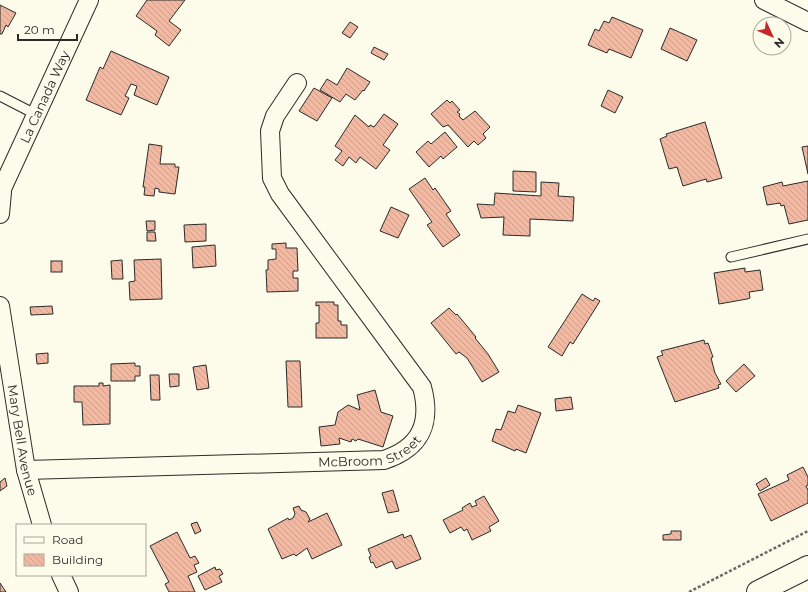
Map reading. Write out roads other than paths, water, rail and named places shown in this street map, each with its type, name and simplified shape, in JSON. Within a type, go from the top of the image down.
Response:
[{"type":"main road","points":[[758,592],[808,567]]},
{"type":"street","name":"La Canada Way","points":[[1,193],[89,0]]},
{"type":"street","points":[[764,0],[808,22]]},
{"type":"street","name":"McBroom Street","points":[[26,470],[384,460],[399,455],[412,446],[421,433],[426,418],[426,403],[422,387],[280,194],[272,178],[270,132],[275,116],[297,84]]},
{"type":"street","points":[[0,214],[1,193]]},
{"type":"street","name":"Mary Bell Avenue","points":[[0,306],[26,470],[42,524]]},
{"type":"street","points":[[61,576],[69,592]]},
{"type":"lane","points":[[0,96],[37,115]]},
{"type":"lane","points":[[731,257],[808,239]]}]
